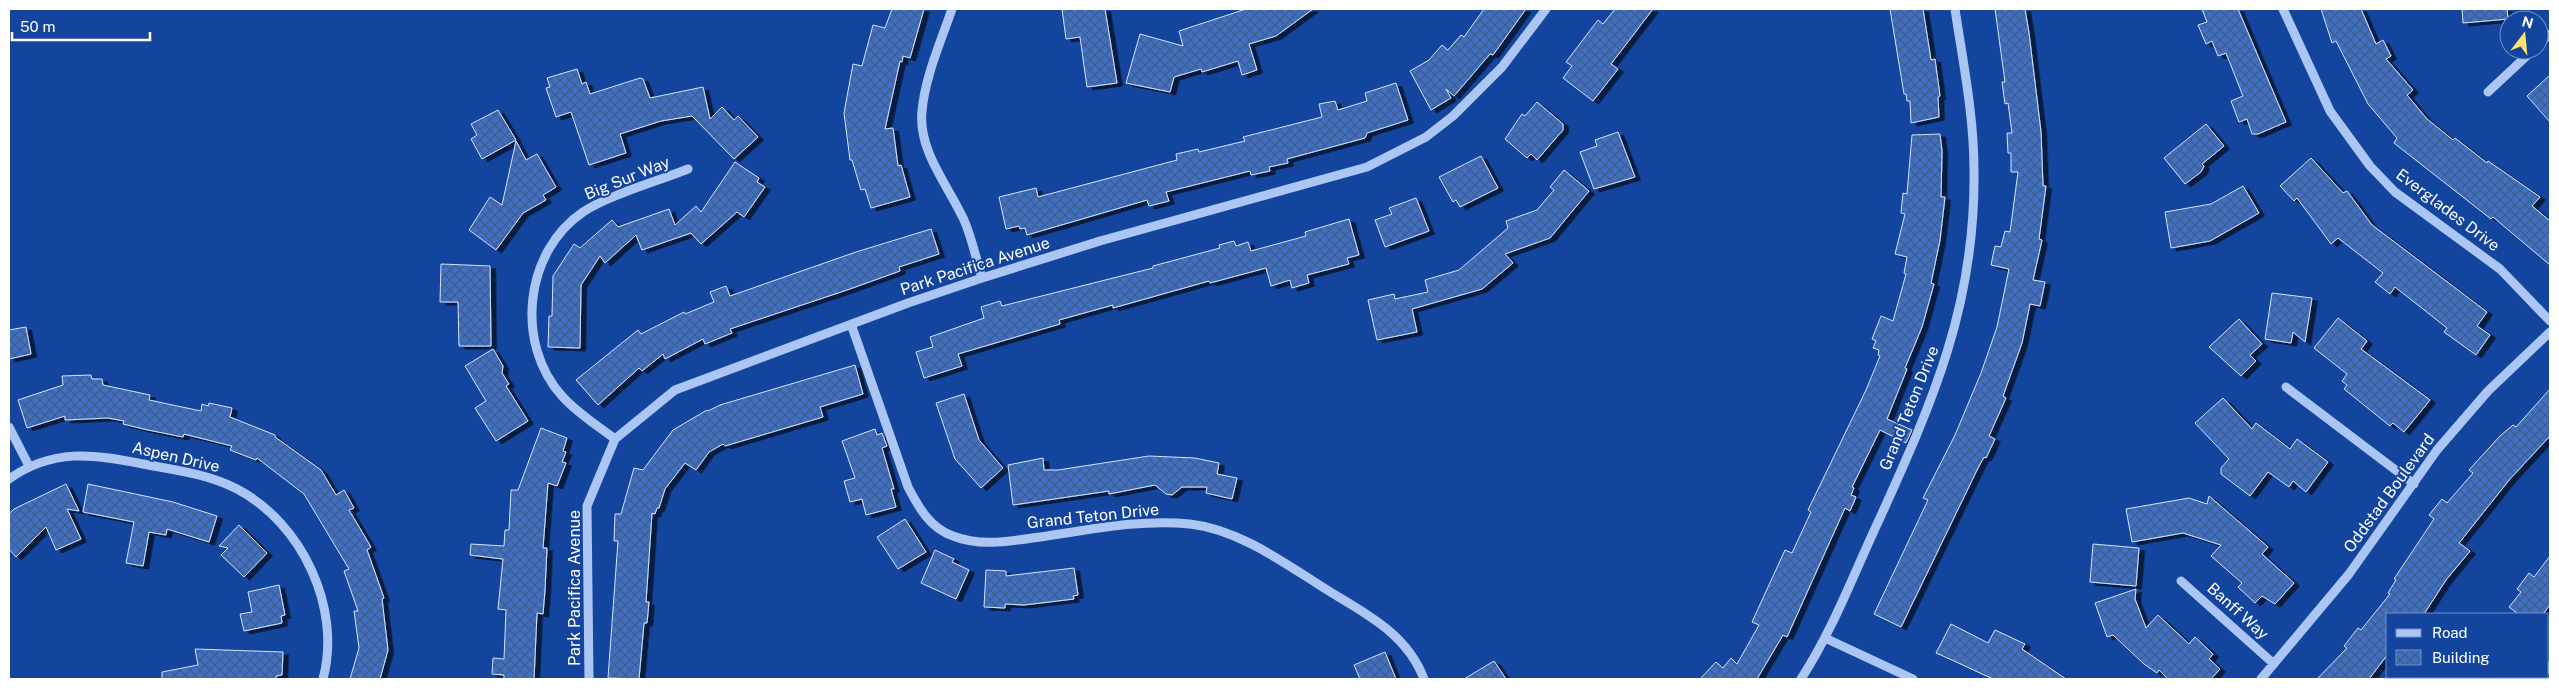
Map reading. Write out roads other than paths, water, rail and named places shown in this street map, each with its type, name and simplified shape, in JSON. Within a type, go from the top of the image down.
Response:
[{"type":"street","points":[[952,9],[925,90],[921,112],[923,133],[928,152],[964,221],[982,278]]},
{"type":"street","name":"Park Pacifica Avenue","points":[[589,679],[588,506],[615,439],[675,390],[851,324],[982,278],[1100,242],[1336,176],[1396,154],[1426,137],[1479,92],[1502,67],[1546,9]]},
{"type":"street","name":"Grand Teton Drive","points":[[1801,679],[1825,638],[1923,423],[1949,352],[1962,297],[1971,243],[1974,170],[1969,102],[1956,9]]},
{"type":"street","name":"Everglades Drive","points":[[2283,9],[2330,111],[2370,166],[2395,192],[2500,269],[2550,321]]},
{"type":"street","points":[[2488,92],[2522,60]]},
{"type":"street","name":"Big Sur Way","points":[[615,439],[562,396],[540,359],[533,338],[531,314],[538,272],[549,248],[583,212],[688,169]]},
{"type":"street","name":"Grand Teton Drive","points":[[851,324],[908,487],[919,509],[934,525],[952,536],[973,542],[997,542],[1127,524],[1160,522],[1192,524],[1226,533],[1257,547],[1389,629],[1407,648],[1424,679]]},
{"type":"street","name":"Oddstad Boulevard","points":[[2261,679],[2349,574],[2437,450],[2475,406],[2550,332]]},
{"type":"street","points":[[2286,387],[2414,484]]},
{"type":"street","points":[[9,427],[29,466]]},
{"type":"street","name":"Aspen Drive","points":[[9,479],[29,466],[50,459],[78,455],[106,457],[191,472],[214,479],[238,490],[260,505],[280,523],[297,544],[311,568],[321,594],[326,620],[327,646],[324,679]]},
{"type":"street","name":"Banff Way","points":[[2181,581],[2274,664]]},
{"type":"street","points":[[1825,638],[1913,679]]}]
